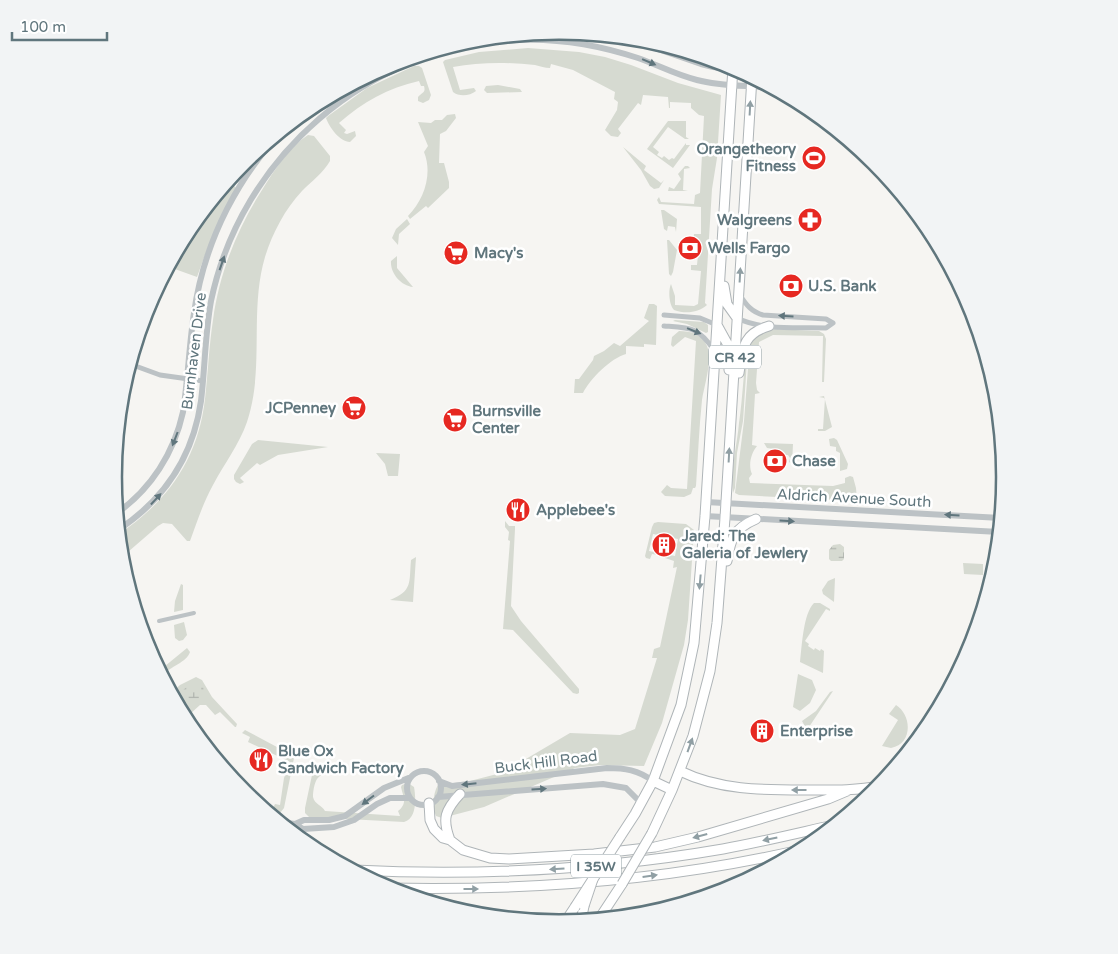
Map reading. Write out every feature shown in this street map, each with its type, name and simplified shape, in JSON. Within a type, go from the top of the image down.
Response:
[{"type":"highway","name":"CR 42","points":[[579,906],[593,879],[653,781],[681,705],[689,670],[697,621],[705,516],[731,87],[733,76]]},
{"type":"highway","name":"CR 42","points":[[604,911],[630,872],[652,833],[672,790],[701,709],[710,671],[717,623],[725,518],[751,87]]},
{"type":"highway","points":[[722,240],[725,296],[727,304],[737,318]]},
{"type":"highway","points":[[717,325],[728,344],[732,407]]},
{"type":"highway","points":[[732,407],[746,340],[755,331],[769,326]]},
{"type":"highway","points":[[717,623],[730,542],[743,524],[756,519]]},
{"type":"highway","points":[[680,771],[709,783],[733,787],[847,791],[866,788]]},
{"type":"highway","points":[[653,781],[672,790]]},
{"type":"highway","points":[[429,803],[430,820],[434,829],[443,838],[450,840],[463,850],[490,858],[509,859],[594,854],[655,847],[698,837],[818,802],[847,791]]},
{"type":"highway","points":[[450,840],[445,828],[445,814],[460,794]]},
{"type":"highway","name":"I 35W","points":[[369,870],[476,872],[606,865],[723,848],[819,828]]},
{"type":"highway","name":"I 35W","points":[[412,888],[477,889],[579,884],[693,870],[779,855]]},
{"type":"highway","points":[[579,906],[579,913]]},
{"type":"highway","points":[[572,914],[579,906]]},
{"type":"street","name":"Burnhaven Drive","points":[[558,40],[615,50],[696,80],[731,87],[756,87]]},
{"type":"street","points":[[689,60],[702,64]]},
{"type":"street","name":"Burnhaven Drive","points":[[125,525],[140,515],[165,489],[178,470],[190,445],[200,402],[209,315],[219,272],[233,234],[261,184],[297,138],[333,106],[362,87]]},
{"type":"street","name":"Burnhaven Drive","points":[[123,507],[149,484],[171,450],[180,426],[195,305],[204,268],[226,213],[240,187],[260,158]]},
{"type":"street","points":[[737,318],[745,322],[769,326],[826,328],[833,323],[826,318],[756,313],[744,303],[739,293]]},
{"type":"street","points":[[664,315],[700,318],[717,325]]},
{"type":"street","points":[[664,326],[695,330],[704,336],[715,352]]},
{"type":"street","points":[[136,366],[160,375],[202,381]]},
{"type":"street","name":"Aldrich Avenue South","points":[[706,502],[994,518]]},
{"type":"street","name":"Aldrich Avenue South","points":[[705,516],[992,532]]},
{"type":"street","points":[[159,621],[194,613]]},
{"type":"street","name":"Buck Hill Road","points":[[439,781],[452,786],[607,768],[624,768],[642,772],[653,781]]},
{"type":"street","points":[[426,771],[436,776],[439,781],[440,792],[438,797],[429,803],[419,804],[410,798],[390,798],[377,804],[354,820],[334,828],[303,829],[295,824],[304,820],[329,820],[345,816],[384,788],[411,777],[415,773],[426,771]]},
{"type":"street","points":[[410,798],[407,788],[411,777]]},
{"type":"street","name":"Buck Hill Road","points":[[438,797],[603,784],[626,788],[641,803]]},
{"type":"green space","points":[[528,48],[579,52],[605,57],[678,83],[721,95],[717,158],[712,189],[705,303],[707,305],[700,310],[683,312],[674,310],[669,294],[671,284],[675,296],[675,305],[694,306],[698,304],[701,271],[691,270],[691,265],[697,265],[699,245],[693,244],[694,234],[701,234],[701,207],[659,204],[657,200],[659,197],[661,202],[694,204],[695,195],[700,193],[704,116],[699,115],[691,108],[691,103],[670,102],[669,108],[668,97],[643,95],[641,105],[638,103],[618,129],[621,133],[618,137],[611,136],[605,130],[617,110],[618,102],[614,99],[615,92],[573,70],[551,64],[550,68],[504,63],[483,63],[453,67],[460,90],[474,88],[476,91],[464,95],[458,95],[453,92],[443,62],[445,60],[479,52]]},
{"type":"green space","points":[[414,66],[422,68],[431,95],[429,100],[423,103],[418,101],[418,97],[424,90],[424,86],[421,86],[419,81],[408,84],[386,92],[367,102],[339,123],[346,130],[344,133],[347,134],[355,131],[356,136],[350,142],[342,140],[332,130],[327,122],[326,118],[328,116],[367,88]]},
{"type":"green space","points":[[498,85],[520,89],[522,92],[487,93],[484,90],[486,86]]},
{"type":"green space","points":[[455,114],[456,118],[446,131],[440,134],[439,163],[444,163],[449,188],[428,208],[426,206],[410,219],[408,216],[414,210],[422,195],[428,169],[424,152],[428,146],[418,122],[431,123],[435,120],[442,120],[447,115]]},
{"type":"green space","points":[[668,121],[686,121],[686,137],[689,139],[685,139],[668,127],[653,147],[659,152],[657,155],[662,158],[664,156],[669,160],[674,159],[686,143],[686,145],[690,145],[673,168],[647,149]]},
{"type":"green space","points":[[308,135],[314,136],[330,156],[330,161],[290,206],[275,231],[265,257],[260,277],[258,298],[255,381],[252,402],[244,430],[209,492],[190,541],[187,541],[172,524],[163,523],[129,552],[125,529],[166,493],[178,477],[196,441],[205,399],[210,340],[216,303],[230,252],[253,205],[277,167],[301,140]]},
{"type":"green space","points":[[623,147],[646,166],[644,170],[661,183],[664,180],[659,188],[654,189],[650,186],[641,170]]},
{"type":"green space","points":[[685,166],[690,168],[684,169],[683,190],[688,191],[668,191],[669,187],[674,189],[681,179],[678,174]]},
{"type":"green space","points":[[234,185],[236,188],[214,232],[197,277],[175,269],[212,211]]},
{"type":"green space","points":[[661,210],[677,219],[676,232],[675,227],[668,226],[667,231],[664,229]]},
{"type":"green space","points":[[407,219],[410,224],[399,234],[398,245],[392,238],[396,229]]},
{"type":"green space","points":[[667,240],[677,250],[671,276],[669,274]]},
{"type":"green space","points":[[397,256],[397,268],[413,287],[404,284],[394,274],[391,261]]},
{"type":"green space","points":[[649,304],[657,306],[656,345],[644,344],[644,347],[626,346],[626,354],[614,360],[602,370],[583,393],[574,393],[575,379],[579,379],[594,356],[614,343],[620,346],[649,321],[644,318]]},
{"type":"green space","points":[[673,321],[704,322],[708,325],[708,332],[706,333],[687,324]]},
{"type":"green space","points":[[772,329],[819,331],[824,334],[826,339],[824,382],[822,382],[823,336],[773,335],[759,342],[756,383],[757,390],[760,393],[755,394],[752,445],[757,446],[751,459],[750,467],[752,474],[749,478],[750,483],[833,486],[845,483],[845,478],[850,476],[853,477],[857,501],[739,495],[735,493],[744,421],[750,342],[760,332]]},
{"type":"green space","points":[[679,331],[699,336],[705,342],[709,352],[708,373],[702,400],[696,486],[691,494],[684,497],[665,496],[661,492],[667,485],[671,488],[687,489],[696,341],[685,337],[673,347],[671,345],[672,337]]},
{"type":"green space","points":[[748,345],[743,421],[737,453],[733,493],[733,467]]},
{"type":"green space","points":[[825,399],[832,427],[825,431],[818,431],[818,429],[823,429]]},
{"type":"green space","points":[[834,438],[837,440],[848,464],[847,469],[840,471],[840,453],[836,451],[836,447],[830,446],[829,439]]},
{"type":"green space","points":[[258,440],[328,447],[278,455],[260,465],[257,463],[240,478],[244,482],[240,484],[234,479],[234,475],[252,444]]},
{"type":"green space","points":[[764,443],[793,444],[792,464],[789,462],[790,458],[788,455],[774,454],[774,449],[767,448]]},
{"type":"green space","points":[[376,453],[400,454],[398,476],[388,476],[385,464]]},
{"type":"green space","points":[[505,521],[509,526],[515,526],[511,606],[521,621],[579,689],[577,694],[573,693],[513,630],[503,629],[510,541],[508,540],[509,532],[505,527]]},
{"type":"green space","points":[[654,523],[686,524],[694,530],[688,620],[684,645],[662,723],[644,766],[600,765],[575,768],[484,807],[442,818],[436,816],[434,800],[438,785],[470,781],[497,774],[570,733],[620,735],[635,729],[657,658],[652,658],[654,649],[660,647],[677,567],[673,568],[674,561],[665,558],[665,554],[675,556],[678,539],[653,534],[649,551],[659,553],[658,555],[652,554],[650,559],[645,556],[652,527]]},
{"type":"green space","points":[[840,544],[844,547],[844,559],[842,561],[831,561],[829,559],[829,550],[833,545]]},
{"type":"green space","points":[[416,557],[413,602],[390,600],[403,593],[406,589],[410,580],[411,560]]},
{"type":"green space","points":[[963,563],[983,564],[983,575],[964,574]]},
{"type":"green space","points":[[835,578],[834,602],[823,594],[822,590],[828,581]]},
{"type":"green space","points":[[181,584],[183,585],[183,610],[174,612],[175,601]]},
{"type":"green space","points":[[814,603],[820,603],[830,609],[830,611],[826,609],[805,641],[814,650],[815,648],[824,651],[823,673],[800,662],[805,622]]},
{"type":"green space","points":[[184,622],[187,635],[183,640],[179,641],[175,638],[174,625]]},
{"type":"green space","points":[[187,648],[190,652],[182,662],[167,671],[165,666]]},
{"type":"green space","points":[[798,674],[812,680],[816,690],[810,703],[800,711],[793,707]]},
{"type":"green space","points":[[196,677],[202,680],[212,697],[237,724],[236,727],[220,712],[215,715],[206,705],[200,705],[191,713],[177,688]]},
{"type":"green space","points":[[197,681],[203,685],[204,695],[185,703],[179,693],[190,684]]},
{"type":"green space","points":[[833,691],[807,730],[802,721],[816,711],[830,692]]},
{"type":"green space","points":[[896,705],[905,715],[908,729],[906,735],[898,745],[891,748],[882,746],[898,720],[889,714]]},
{"type":"green space","points":[[245,730],[294,758],[284,808],[280,813],[273,808],[275,804],[280,805],[284,778],[290,762],[248,742],[250,737],[242,733]]},
{"type":"green space","points":[[322,766],[326,769],[316,781],[313,797],[315,802],[325,811],[400,816],[398,811],[404,803],[401,787],[408,783],[414,787],[415,792],[415,808],[411,817],[404,822],[309,817],[305,813],[305,808],[312,775],[316,768]]},
{"type":"place","name":"Orangetheory Fitness","points":[[814,158]]},
{"type":"place","name":"Walgreens","points":[[810,220]]},
{"type":"place","name":"Wells Fargo","points":[[690,248]]},
{"type":"place","name":"Macy's","points":[[456,253]]},
{"type":"place","name":"U.S. Bank","points":[[791,286]]},
{"type":"place","name":"JCPenney","points":[[354,408]]},
{"type":"place","name":"Burnsville Center","points":[[455,420]]},
{"type":"place","name":"Chase","points":[[775,461]]},
{"type":"place","name":"Applebee's","points":[[518,510]]},
{"type":"place","name":"Jared: The Galeria of Jewlery","points":[[664,545]]},
{"type":"place","name":"Enterprise","points":[[762,731]]},
{"type":"place","name":"Blue Ox Sandwich Factory","points":[[261,760]]}]
